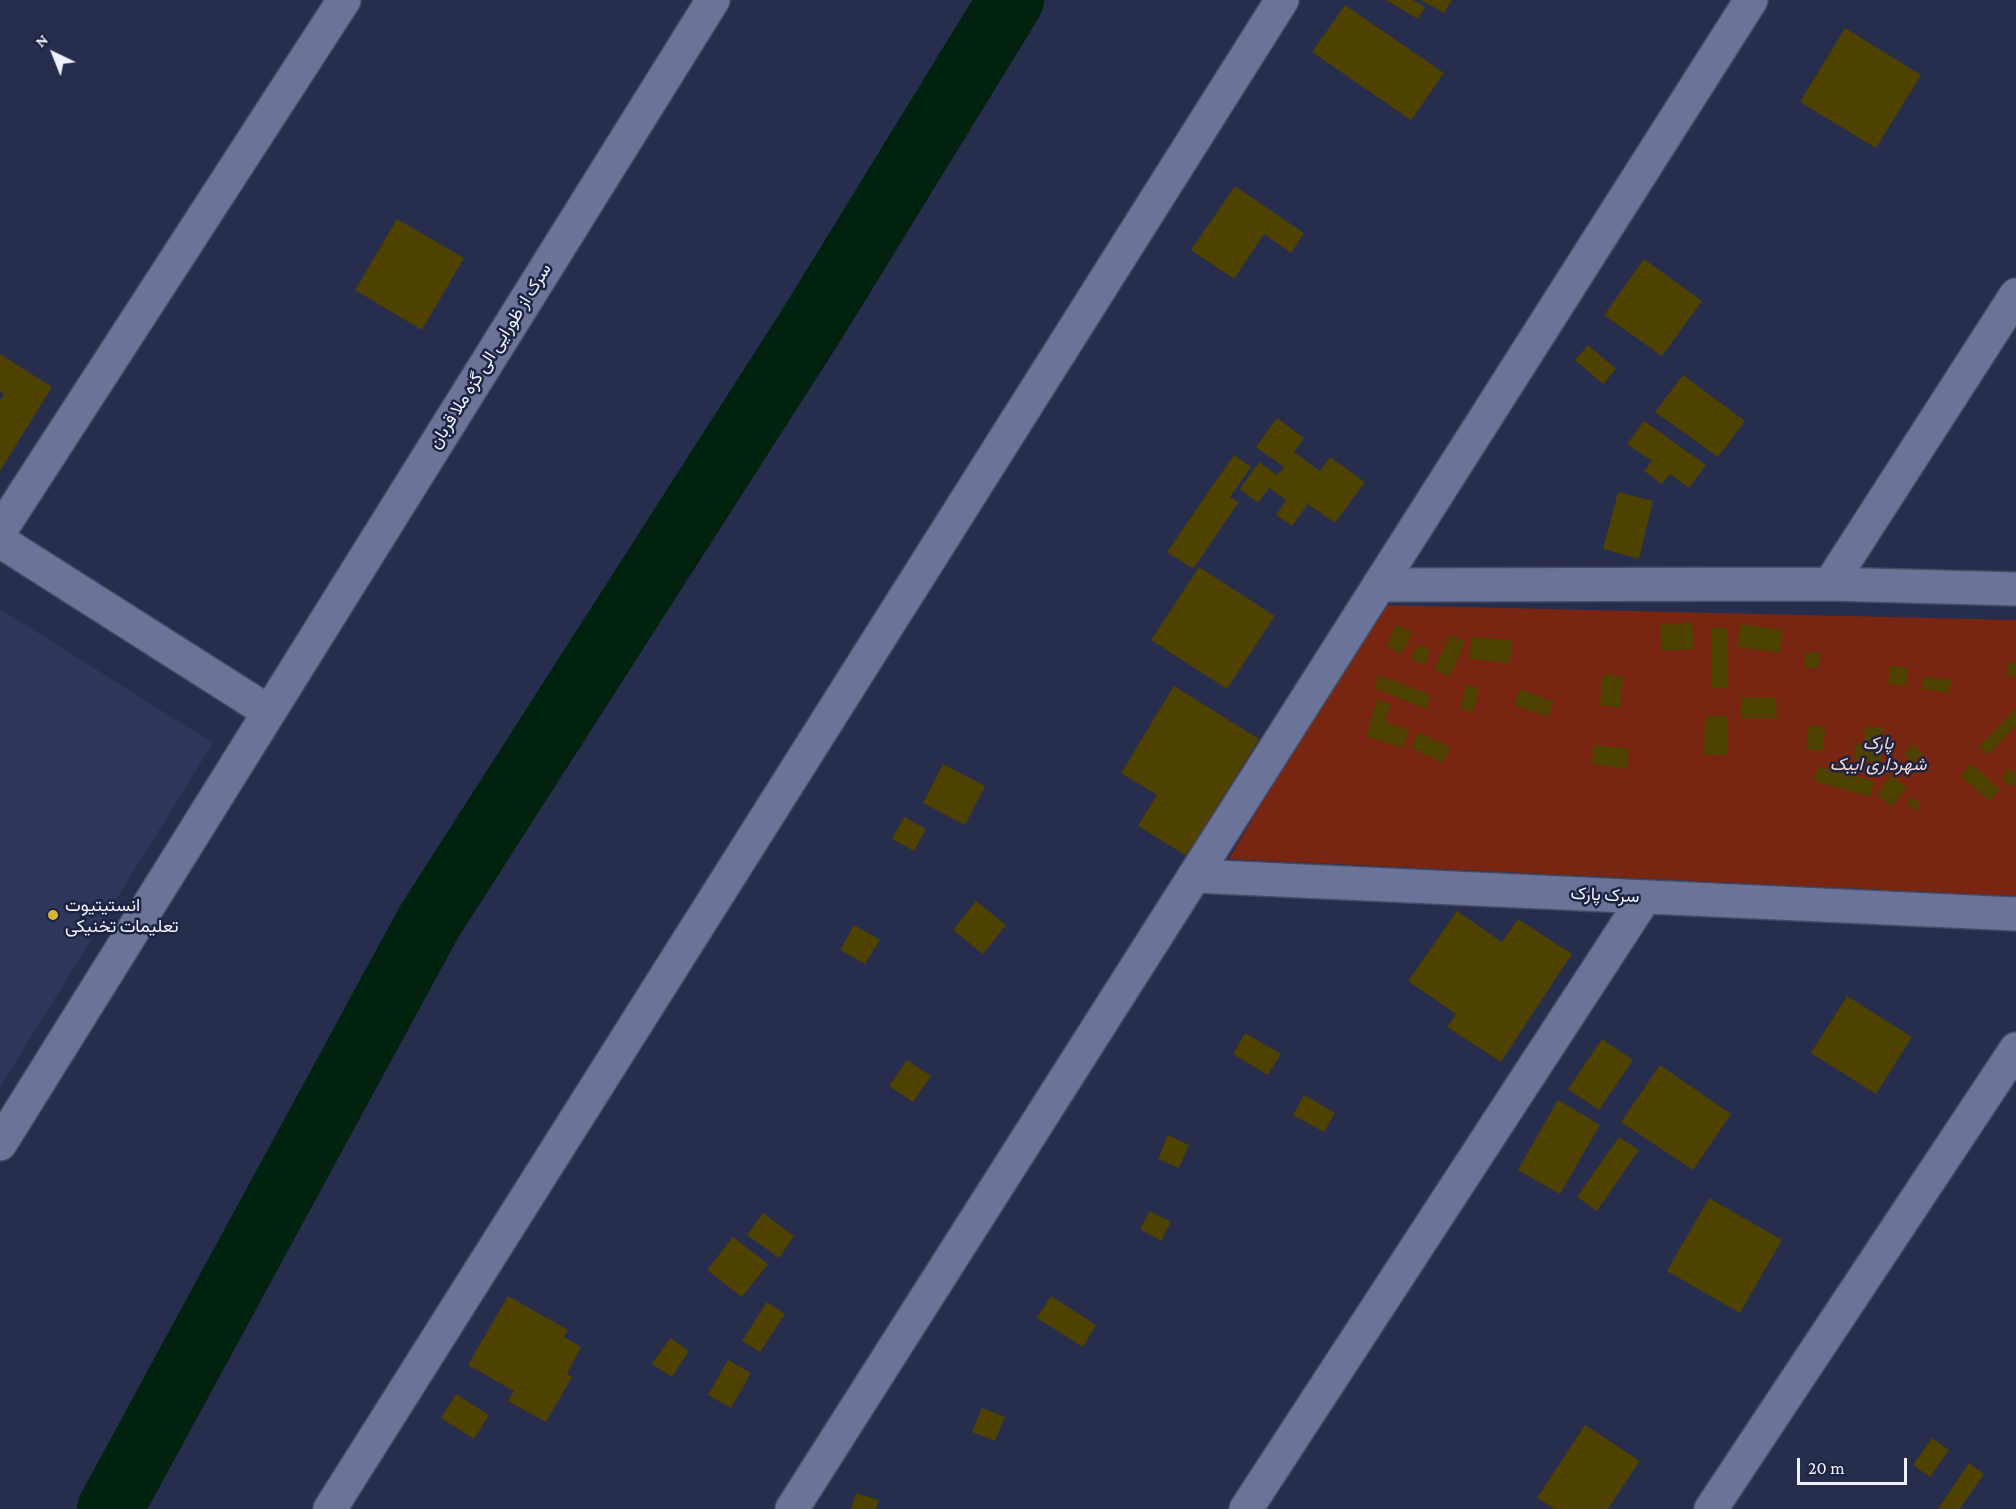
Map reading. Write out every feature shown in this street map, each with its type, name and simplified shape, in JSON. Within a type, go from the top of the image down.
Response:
[{"type":"street","points":[[0,531],[344,0]]},
{"type":"street","name":"سرک از ظورایی الی گزه ملا قربان","points":[[0,1144],[713,0]]},
{"type":"street","points":[[330,1509],[1282,0]]},
{"type":"street","points":[[792,1509],[1751,0]]},
{"type":"street","points":[[1830,584],[2016,295]]},
{"type":"street","points":[[0,542],[269,712]]},
{"type":"street","points":[[1379,585],[1830,584],[2016,589]]},
{"type":"street","name":"سرک پارک","points":[[1194,876],[2016,914]]},
{"type":"street","points":[[1246,1509],[1645,897]]},
{"type":"street","points":[[1711,1509],[2016,1049]]},
{"type":"shaded area","name":"انستیتیوت تعلیمات تخنیکی","points":[[0,609],[213,743],[0,1087]]},
{"type":"green space","name":"پارک شهرداری ایبک","points":[[1378,605],[2016,620],[2016,896],[1229,859]]},
{"type":"building","points":[[1386,0],[1413,0],[1425,7],[1418,19]]},
{"type":"building","points":[[1421,0],[1452,0],[1444,13]]},
{"type":"building","points":[[1345,5],[1444,73],[1411,120],[1312,52]]},
{"type":"building","points":[[1845,28],[1921,75],[1876,148],[1800,102]]},
{"type":"building","points":[[1235,186],[1304,233],[1291,253],[1264,234],[1234,279],[1191,250]]},
{"type":"building","points":[[397,219],[464,258],[422,330],[355,290]]},
{"type":"building","points":[[1644,259],[1702,301],[1662,356],[1604,315]]},
{"type":"building","points":[[1588,345],[1616,369],[1603,384],[1575,360]]},
{"type":"building","points":[[0,354],[52,387],[0,471],[0,400],[4,394],[0,392]]},
{"type":"building","points":[[1683,375],[1745,421],[1718,457],[1655,412]]},
{"type":"building","points":[[1277,418],[1304,438],[1294,452],[1320,471],[1330,457],[1365,482],[1335,523],[1308,504],[1292,526],[1276,515],[1286,500],[1269,488],[1258,503],[1240,489],[1259,462],[1277,475],[1284,467],[1256,447]]},
{"type":"building","points":[[1644,421],[1706,465],[1689,488],[1670,474],[1662,484],[1644,471],[1652,461],[1627,444]]},
{"type":"building","points":[[1234,455],[1251,467],[1230,497],[1239,502],[1193,569],[1167,552]]},
{"type":"building","points":[[1618,492],[1653,501],[1639,559],[1603,549]]},
{"type":"building","points":[[1199,567],[1275,616],[1227,689],[1151,640]]},
{"type":"building","points":[[1692,622],[1694,649],[1662,651],[1660,625]]},
{"type":"building","points":[[1740,624],[1783,630],[1780,653],[1737,647]]},
{"type":"building","points":[[1396,625],[1412,632],[1402,654],[1386,647]]},
{"type":"building","points":[[1711,628],[1728,628],[1728,688],[1711,688]]},
{"type":"building","points":[[1450,635],[1465,641],[1450,677],[1434,670]]},
{"type":"building","points":[[1472,637],[1512,640],[1510,663],[1469,659]]},
{"type":"building","points":[[1416,645],[1430,649],[1426,664],[1412,660]]},
{"type":"building","points":[[1806,652],[1821,653],[1819,668],[1804,667]]},
{"type":"building","points":[[2008,662],[2016,663],[2016,677],[2006,675]]},
{"type":"building","points":[[1890,666],[1908,668],[1906,686],[1888,684]]},
{"type":"building","points":[[1603,674],[1623,676],[1621,707],[1600,705]]},
{"type":"building","points":[[1379,675],[1431,695],[1426,709],[1374,688]]},
{"type":"building","points":[[1924,677],[1951,680],[1949,693],[1922,689]]},
{"type":"building","points":[[1466,685],[1479,688],[1473,712],[1460,709]]},
{"type":"building","points":[[1174,686],[1259,739],[1187,856],[1138,826],[1157,795],[1121,773]]},
{"type":"building","points":[[1520,689],[1554,702],[1548,717],[1514,705]]},
{"type":"building","points":[[1741,697],[1776,698],[1777,718],[1741,718]]},
{"type":"building","points":[[1377,700],[1391,704],[1385,722],[1409,730],[1403,748],[1366,736]]},
{"type":"building","points":[[2016,708],[2016,726],[1988,755],[1979,747]]},
{"type":"building","points":[[1705,716],[1728,716],[1727,755],[1704,755]]},
{"type":"building","points":[[1809,725],[1826,727],[1822,751],[1806,749]]},
{"type":"building","points":[[1865,727],[1883,728],[1881,763],[1854,760],[1855,744],[1864,745]]},
{"type":"building","points":[[1418,732],[1450,747],[1443,763],[1411,748]]},
{"type":"building","points":[[1913,744],[1923,754],[1914,763],[1904,754]]},
{"type":"building","points":[[1594,745],[1629,749],[1627,769],[1592,764]]},
{"type":"building","points":[[1971,763],[2000,789],[1989,801],[1960,776]]},
{"type":"building","points":[[943,764],[985,786],[965,825],[923,803]]},
{"type":"building","points":[[1818,766],[1874,781],[1870,797],[1814,781]]},
{"type":"building","points":[[2009,768],[2016,773],[2016,782],[2012,787],[2001,779]]},
{"type":"building","points":[[1891,775],[1907,787],[1892,807],[1877,795]]},
{"type":"building","points":[[1912,797],[1921,805],[1915,811],[1907,803]]},
{"type":"building","points":[[904,817],[926,829],[914,851],[892,839]]},
{"type":"building","points":[[976,901],[1006,925],[983,954],[953,930]]},
{"type":"building","points":[[1457,911],[1502,942],[1518,919],[1572,954],[1501,1062],[1447,1027],[1456,1014],[1408,981]]},
{"type":"building","points":[[854,925],[880,940],[865,964],[840,950]]},
{"type":"building","points":[[1847,996],[1912,1037],[1876,1094],[1811,1053]]},
{"type":"building","points":[[1245,1033],[1281,1054],[1268,1075],[1233,1054]]},
{"type":"building","points":[[1602,1039],[1633,1060],[1599,1110],[1568,1089]]},
{"type":"building","points":[[907,1060],[931,1076],[913,1102],[889,1086]]},
{"type":"building","points":[[1660,1065],[1731,1114],[1693,1170],[1621,1122]]},
{"type":"building","points":[[1304,1095],[1335,1113],[1324,1132],[1293,1115]]},
{"type":"building","points":[[1558,1100],[1600,1125],[1560,1194],[1518,1170]]},
{"type":"building","points":[[1168,1135],[1189,1145],[1179,1168],[1158,1159]]},
{"type":"building","points":[[1619,1137],[1639,1150],[1597,1211],[1577,1197]]},
{"type":"building","points":[[1709,1198],[1782,1240],[1740,1313],[1667,1271]]},
{"type":"building","points":[[1150,1211],[1171,1222],[1161,1241],[1140,1229]]},
{"type":"building","points":[[763,1213],[794,1236],[779,1258],[747,1235]]},
{"type":"building","points":[[733,1237],[768,1264],[742,1297],[707,1270]]},
{"type":"building","points":[[508,1296],[568,1330],[564,1337],[581,1347],[567,1374],[572,1377],[546,1422],[508,1401],[514,1391],[468,1365]]},
{"type":"building","points":[[1051,1296],[1096,1325],[1083,1347],[1037,1318]]},
{"type":"building","points":[[767,1302],[785,1314],[760,1352],[742,1341]]},
{"type":"building","points":[[670,1338],[689,1351],[672,1377],[652,1364]]},
{"type":"building","points":[[728,1360],[751,1373],[731,1408],[708,1395]]},
{"type":"building","points":[[456,1394],[489,1415],[474,1439],[441,1418]]},
{"type":"building","points":[[982,1408],[1005,1417],[995,1441],[972,1432]]},
{"type":"building","points":[[1585,1425],[1640,1461],[1608,1509],[1555,1509],[1537,1498]]},
{"type":"building","points":[[1932,1438],[1949,1450],[1930,1477],[1913,1465]]},
{"type":"building","points":[[1969,1463],[1984,1474],[1960,1509],[1938,1509]]},
{"type":"building","points":[[856,1493],[879,1500],[876,1509],[851,1509]]},
{"type":"waterway","points":[[110,1509],[429,922],[814,321],[1011,0]]},
{"type":"place","name":"انستیتیوت تعلیمات تخنیکی","points":[[53,915]]}]
